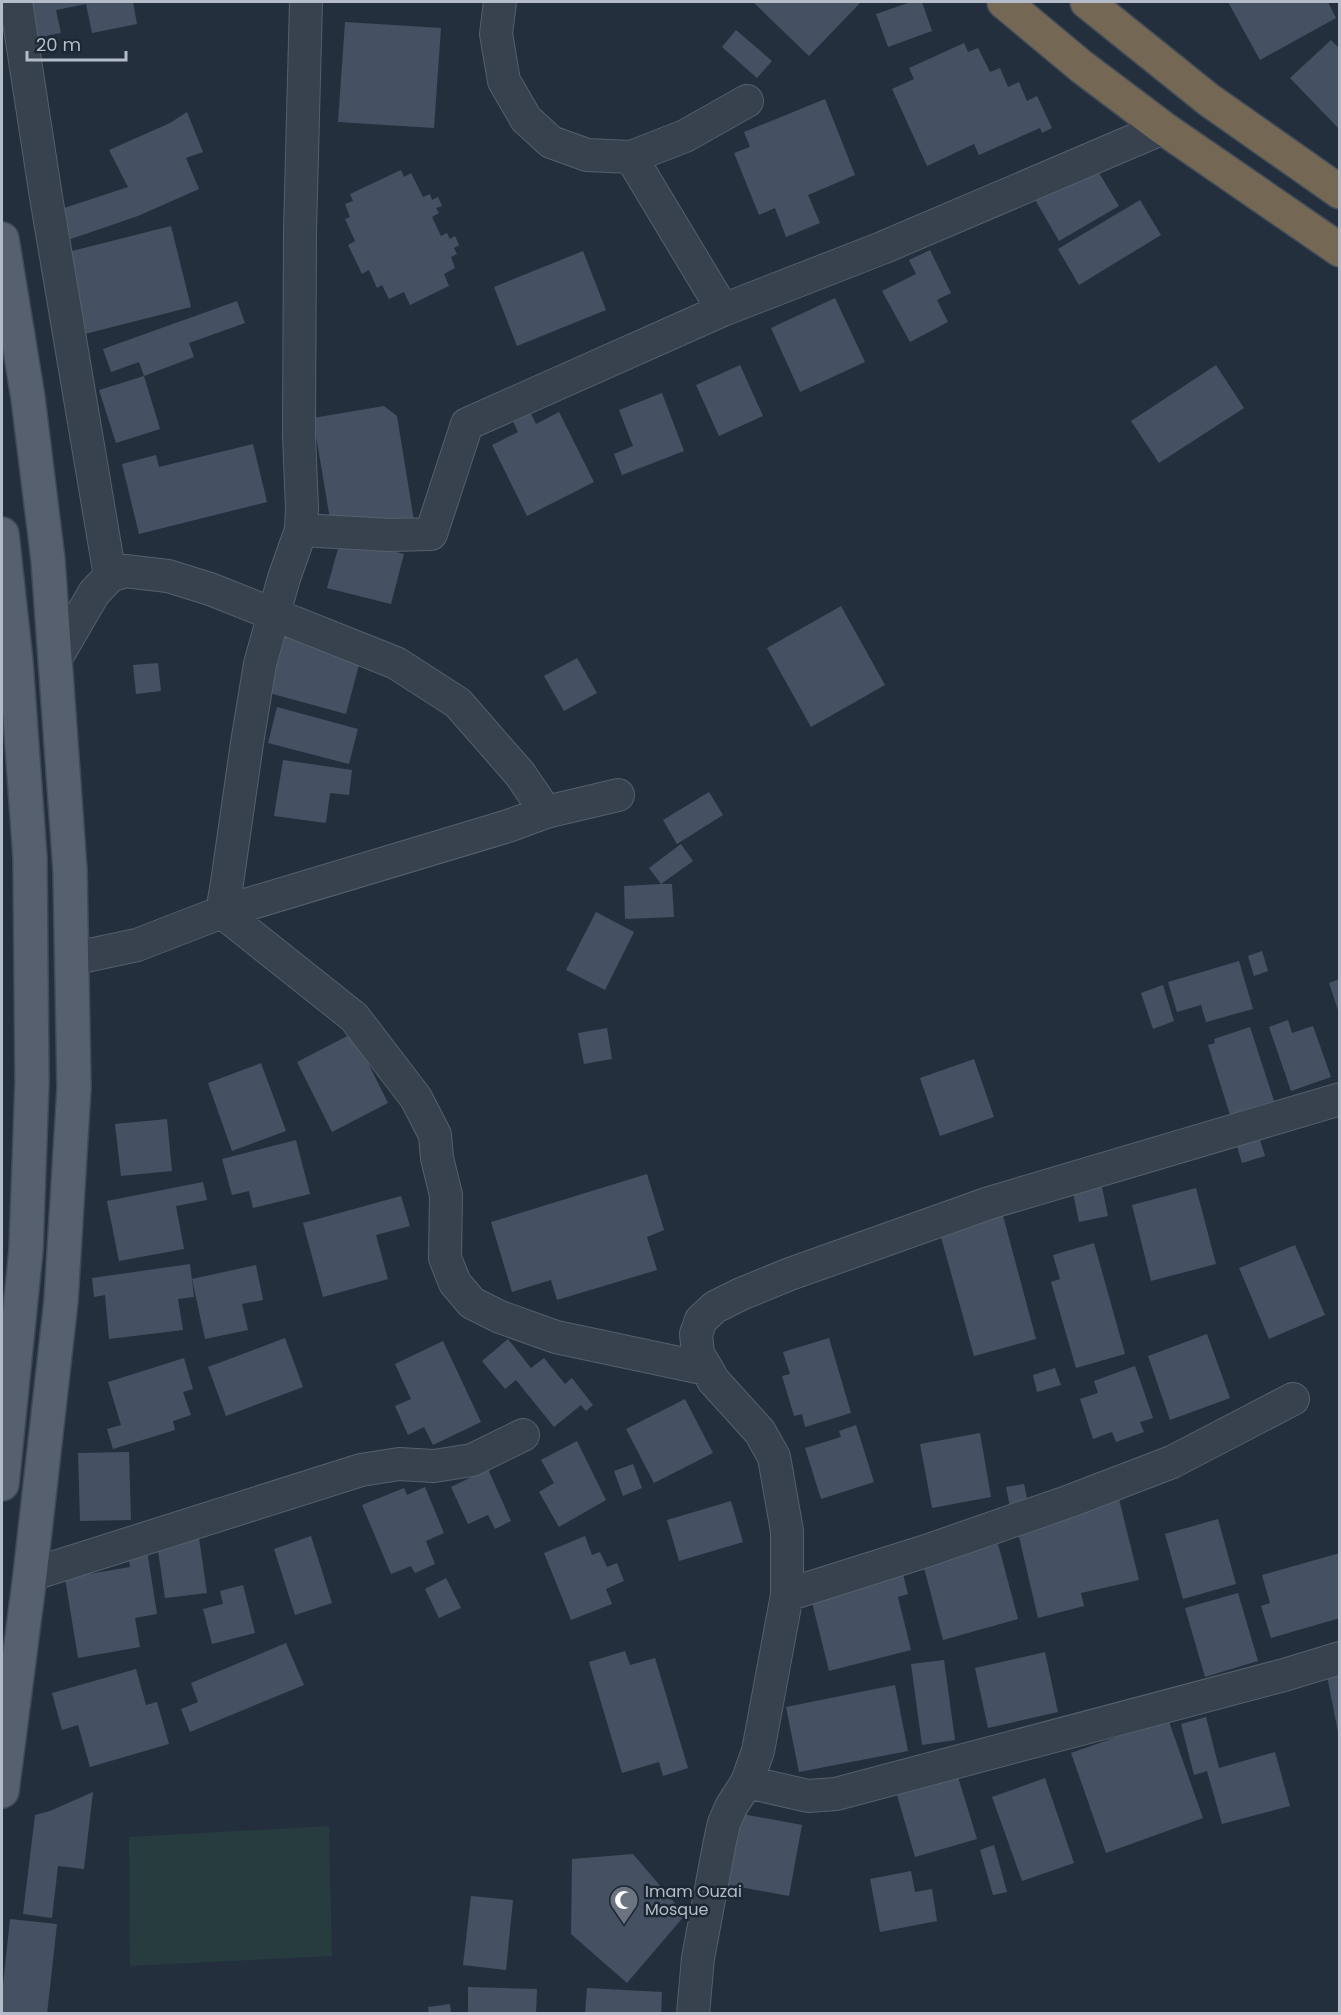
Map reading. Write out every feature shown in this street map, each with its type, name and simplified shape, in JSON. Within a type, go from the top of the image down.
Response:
[{"type":"highway","points":[[1004,2],[1082,67],[1162,128],[1340,250]]},
{"type":"highway","points":[[1087,2],[1209,100],[1340,192]]},
{"type":"main road","points":[[2,239],[31,421],[48,560],[70,870],[74,1088],[61,1300],[30,1575],[2,1791]]},
{"type":"main road","points":[[2,534],[16,662],[30,858],[32,1082],[26,1250],[10,1325],[2,1484]]},
{"type":"street","points":[[16,2],[46,197],[110,576]]},
{"type":"street","points":[[222,912],[261,664],[273,614],[301,530],[300,231],[306,2]]},
{"type":"street","points":[[500,2],[496,34],[504,81],[526,119],[551,142],[587,154],[631,157],[685,136],[747,101]]},
{"type":"street","points":[[301,530],[390,536],[431,534],[467,424],[723,310],[882,248],[1162,128]]},
{"type":"street","points":[[631,157],[723,310]]},
{"type":"street","points":[[55,660],[94,593],[110,576],[125,571],[168,576],[210,589],[396,663],[458,703],[520,774],[546,812]]},
{"type":"street","points":[[72,959],[137,945],[222,912],[508,826],[546,812],[618,795]]},
{"type":"street","points":[[222,912],[354,1017],[416,1098],[435,1135],[437,1158],[446,1195],[446,1258],[455,1283],[472,1303],[500,1317],[555,1337],[706,1370]]},
{"type":"street","points":[[693,2013],[698,1958],[724,1823],[747,1782],[758,1751],[787,1595],[787,1531],[774,1457],[760,1432],[706,1370],[698,1353],[696,1334],[701,1320],[715,1307],[790,1274],[989,1203],[1340,1099]]},
{"type":"street","points":[[787,1595],[1070,1501],[1173,1462],[1293,1399]]},
{"type":"street","points":[[30,1575],[362,1470],[399,1464],[434,1466],[472,1460],[523,1435]]},
{"type":"street","points":[[747,1782],[808,1796],[836,1794],[1284,1676],[1340,1658]]},
{"type":"green space","points":[[329,1826],[332,1956],[130,1966],[129,1837]]},
{"type":"building","points":[[21,2],[133,2],[137,24],[92,33],[86,4],[56,10],[61,33],[29,39]]},
{"type":"building","points":[[753,2],[861,2],[809,56]]},
{"type":"building","points":[[911,2],[922,2],[932,31],[888,47],[876,14]]},
{"type":"building","points":[[1228,2],[1328,2],[1336,18],[1260,60]]},
{"type":"building","points":[[345,22],[441,28],[434,128],[338,122]]},
{"type":"building","points":[[736,30],[772,61],[757,78],[722,47]]},
{"type":"building","points":[[1331,40],[1340,49],[1340,130],[1290,78]]},
{"type":"building","points":[[964,43],[968,52],[978,48],[990,72],[1000,68],[1008,87],[1019,82],[1027,101],[1037,96],[1052,128],[1042,133],[1040,128],[979,155],[974,144],[927,166],[892,89],[914,79],[909,68]]},
{"type":"building","points":[[825,99],[855,175],[808,195],[820,223],[786,237],[775,208],[759,215],[734,153],[750,147],[744,132]]},
{"type":"building","points":[[187,112],[203,152],[186,158],[199,189],[138,216],[62,242],[52,212],[128,187],[109,150],[170,123]]},
{"type":"building","points":[[1093,163],[1119,206],[1059,241],[1034,198]]},
{"type":"building","points":[[401,170],[404,177],[411,173],[423,197],[430,194],[432,200],[438,197],[442,206],[436,208],[439,213],[432,217],[441,236],[447,233],[450,239],[455,236],[459,245],[454,248],[457,254],[451,257],[455,268],[444,274],[449,286],[410,305],[404,292],[389,299],[382,285],[377,288],[369,270],[362,274],[348,245],[355,241],[345,219],[350,217],[345,204],[353,201],[350,194]]},
{"type":"building","points":[[1140,200],[1161,235],[1079,285],[1058,249]]},
{"type":"building","points":[[171,226],[191,307],[81,335],[60,254]]},
{"type":"building","points":[[930,250],[951,293],[937,300],[948,322],[910,342],[882,291],[916,274],[909,260]]},
{"type":"building","points":[[583,251],[606,310],[517,346],[494,287]]},
{"type":"building","points":[[835,298],[865,362],[800,392],[771,328]]},
{"type":"building","points":[[237,301],[245,323],[189,343],[194,357],[144,376],[139,362],[111,372],[103,349]]},
{"type":"building","points":[[740,365],[763,416],[719,436],[696,385]]},
{"type":"building","points":[[1216,365],[1244,408],[1159,463],[1131,421]]},
{"type":"building","points":[[144,376],[160,429],[116,443],[99,390]]},
{"type":"building","points":[[662,393],[684,451],[622,475],[614,454],[633,446],[619,410]]},
{"type":"building","points":[[525,402],[536,424],[559,412],[594,482],[527,516],[492,445],[518,432],[508,411]]},
{"type":"building","points":[[384,406],[397,416],[414,521],[331,525],[313,418]]},
{"type":"building","points":[[253,444],[267,502],[139,534],[122,464],[156,455],[159,467]]},
{"type":"building","points":[[341,538],[404,554],[391,604],[327,588]]},
{"type":"building","points":[[841,606],[885,685],[811,727],[767,648]]},
{"type":"building","points":[[284,636],[361,657],[346,714],[269,693]]},
{"type":"building","points":[[577,658],[597,693],[564,711],[544,676]]},
{"type":"building","points":[[158,663],[161,691],[136,694],[133,665]]},
{"type":"building","points":[[277,707],[358,729],[349,764],[268,743]]},
{"type":"building","points":[[283,760],[352,770],[349,795],[330,793],[326,823],[274,816]]},
{"type":"building","points":[[709,792],[723,815],[677,844],[663,820]]},
{"type":"building","points":[[681,844],[693,861],[661,884],[649,868]]},
{"type":"building","points":[[672,884],[674,917],[625,919],[624,886]]},
{"type":"building","points":[[596,912],[634,932],[605,990],[566,970]]},
{"type":"building","points":[[1262,951],[1268,971],[1254,976],[1248,956]]},
{"type":"building","points":[[1239,961],[1253,1009],[1206,1022],[1201,1005],[1177,1012],[1168,982]]},
{"type":"building","points":[[1340,979],[1340,1013],[1339,1013],[1329,983]]},
{"type":"building","points":[[1163,985],[1174,1021],[1153,1029],[1141,993]]},
{"type":"building","points":[[1288,1020],[1292,1033],[1313,1026],[1331,1077],[1291,1091],[1269,1027]]},
{"type":"building","points":[[1250,1027],[1274,1101],[1230,1115],[1208,1045],[1215,1043],[1214,1039]]},
{"type":"building","points":[[607,1028],[612,1059],[584,1064],[578,1033]]},
{"type":"building","points":[[353,1033],[388,1103],[332,1132],[297,1062]]},
{"type":"building","points":[[974,1059],[994,1117],[940,1136],[920,1078]]},
{"type":"building","points":[[261,1063],[286,1131],[232,1151],[208,1083]]},
{"type":"building","points":[[167,1119],[172,1171],[121,1176],[115,1124]]},
{"type":"building","points":[[1258,1133],[1265,1156],[1242,1163],[1235,1140]]},
{"type":"building","points":[[296,1140],[310,1194],[253,1208],[249,1191],[232,1195],[222,1159]]},
{"type":"building","points":[[647,1174],[664,1230],[647,1237],[657,1270],[557,1300],[551,1280],[512,1292],[491,1222]]},
{"type":"building","points":[[1100,1177],[1108,1216],[1079,1222],[1071,1183]]},
{"type":"building","points":[[203,1182],[207,1200],[176,1206],[184,1249],[119,1261],[107,1201]]},
{"type":"building","points":[[1196,1188],[1216,1264],[1151,1281],[1132,1205]]},
{"type":"building","points":[[401,1196],[410,1226],[376,1235],[388,1279],[323,1297],[303,1223]]},
{"type":"building","points":[[1002,1212],[1036,1339],[974,1356],[939,1230]]},
{"type":"building","points":[[1094,1243],[1125,1354],[1076,1368],[1051,1282],[1060,1279],[1053,1255]]},
{"type":"building","points":[[1295,1245],[1325,1315],[1269,1339],[1239,1268]]},
{"type":"building","points":[[190,1264],[194,1297],[178,1299],[183,1330],[109,1339],[105,1295],[94,1297],[92,1278]]},
{"type":"building","points":[[256,1265],[263,1300],[242,1304],[248,1330],[205,1339],[192,1279]]},
{"type":"building","points":[[1207,1334],[1230,1398],[1170,1420],[1148,1356]]},
{"type":"building","points":[[285,1338],[303,1387],[226,1416],[208,1367]]},
{"type":"building","points":[[829,1338],[851,1413],[805,1427],[802,1414],[794,1416],[782,1376],[790,1374],[783,1352]]},
{"type":"building","points":[[508,1339],[531,1368],[544,1358],[565,1384],[572,1378],[593,1405],[586,1411],[581,1405],[554,1427],[516,1380],[505,1389],[482,1361]]},
{"type":"building","points":[[443,1341],[481,1422],[433,1445],[424,1427],[408,1435],[395,1406],[411,1399],[395,1364]]},
{"type":"building","points":[[184,1358],[193,1389],[183,1392],[191,1415],[173,1421],[175,1430],[113,1449],[107,1429],[121,1425],[108,1382]]},
{"type":"building","points":[[1135,1366],[1153,1418],[1140,1422],[1144,1432],[1116,1442],[1112,1432],[1093,1439],[1080,1399],[1098,1393],[1094,1381]]},
{"type":"building","points":[[1055,1368],[1061,1385],[1037,1392],[1033,1375]]},
{"type":"building","points":[[685,1399],[713,1453],[654,1483],[626,1429]]},
{"type":"building","points":[[856,1425],[874,1482],[821,1499],[805,1448],[841,1437],[839,1431]]},
{"type":"building","points":[[980,1433],[991,1497],[932,1508],[920,1444]]},
{"type":"building","points":[[577,1441],[606,1500],[559,1527],[539,1492],[554,1483],[541,1460]]},
{"type":"building","points":[[129,1452],[131,1520],[80,1521],[78,1453]]},
{"type":"building","points":[[633,1464],[642,1488],[623,1496],[614,1471]]},
{"type":"building","points":[[488,1469],[511,1521],[495,1529],[488,1515],[468,1524],[451,1487]]},
{"type":"building","points":[[1024,1484],[1028,1503],[1010,1507],[1006,1487]]},
{"type":"building","points":[[425,1487],[444,1533],[426,1541],[435,1564],[415,1573],[411,1566],[391,1574],[362,1505],[404,1488],[407,1495]]},
{"type":"building","points":[[1119,1499],[1139,1580],[1081,1593],[1084,1606],[1038,1618],[1016,1524]]},
{"type":"building","points":[[731,1501],[743,1542],[679,1561],[667,1520]]},
{"type":"building","points":[[1218,1519],[1236,1584],[1183,1599],[1165,1534]]},
{"type":"building","points":[[311,1536],[332,1603],[295,1615],[274,1549]]},
{"type":"building","points":[[585,1536],[592,1555],[600,1552],[607,1567],[617,1563],[624,1581],[606,1589],[612,1604],[571,1620],[544,1553]]},
{"type":"building","points":[[199,1538],[207,1593],[165,1598],[157,1544]]},
{"type":"building","points":[[998,1544],[1018,1619],[943,1640],[923,1564]]},
{"type":"building","points":[[147,1550],[157,1614],[135,1618],[140,1647],[78,1658],[65,1578],[130,1567],[128,1553]]},
{"type":"building","points":[[1340,1553],[1340,1618],[1271,1638],[1261,1606],[1270,1603],[1262,1575]]},
{"type":"building","points":[[903,1574],[908,1594],[898,1597],[911,1650],[829,1671],[811,1598]]},
{"type":"building","points":[[446,1578],[461,1608],[439,1618],[425,1589]]},
{"type":"building","points":[[243,1585],[255,1633],[212,1644],[203,1609],[223,1604],[220,1591]]},
{"type":"building","points":[[1238,1593],[1258,1661],[1205,1677],[1185,1608]]},
{"type":"building","points":[[286,1643],[304,1685],[190,1732],[181,1709],[198,1702],[191,1683]]},
{"type":"building","points":[[625,1651],[630,1665],[655,1658],[688,1768],[663,1776],[659,1762],[622,1773],[589,1662]]},
{"type":"building","points":[[1045,1652],[1058,1712],[988,1728],[975,1668]]},
{"type":"building","points":[[944,1660],[955,1740],[922,1745],[911,1664]]},
{"type":"building","points":[[136,1669],[146,1705],[157,1702],[169,1744],[90,1767],[78,1725],[62,1730],[52,1693]]},
{"type":"building","points":[[1340,1673],[1340,1732],[1338,1732],[1327,1676]]},
{"type":"building","points":[[895,1685],[908,1751],[799,1772],[786,1707]]},
{"type":"building","points":[[1206,1717],[1219,1768],[1275,1752],[1290,1806],[1222,1824],[1207,1771],[1194,1775],[1181,1724]]},
{"type":"building","points":[[1168,1719],[1203,1818],[1106,1853],[1071,1753]]},
{"type":"building","points":[[958,1777],[977,1839],[915,1857],[897,1795]]},
{"type":"building","points":[[1045,1778],[1074,1863],[1022,1881],[992,1797]]},
{"type":"building","points":[[93,1792],[84,1869],[58,1866],[52,1918],[23,1914],[35,1815],[50,1811]]},
{"type":"building","points":[[737,1813],[802,1825],[789,1896],[724,1884]]},
{"type":"building","points":[[994,1845],[1007,1892],[993,1895],[980,1850]]},
{"type":"building","name":"Imam Ouzai Mosque","points":[[633,1854],[685,1915],[627,1983],[571,1934],[572,1859]]},
{"type":"building","points":[[911,1871],[915,1892],[932,1889],[937,1921],[880,1932],[870,1879]]},
{"type":"building","points":[[471,1896],[513,1900],[506,1970],[463,1965]]},
{"type":"building","points":[[10,1919],[57,1924],[47,2014],[2,2014]]},
{"type":"building","points":[[468,1987],[537,1989],[536,2014],[468,2014]]},
{"type":"building","points":[[587,1988],[662,1992],[661,2014],[585,2014]]},
{"type":"building","points":[[450,2004],[451,2014],[429,2014],[428,2007]]},
{"type":"place","name":"Imam Ouzai Mosque","points":[[624,1926]]}]
